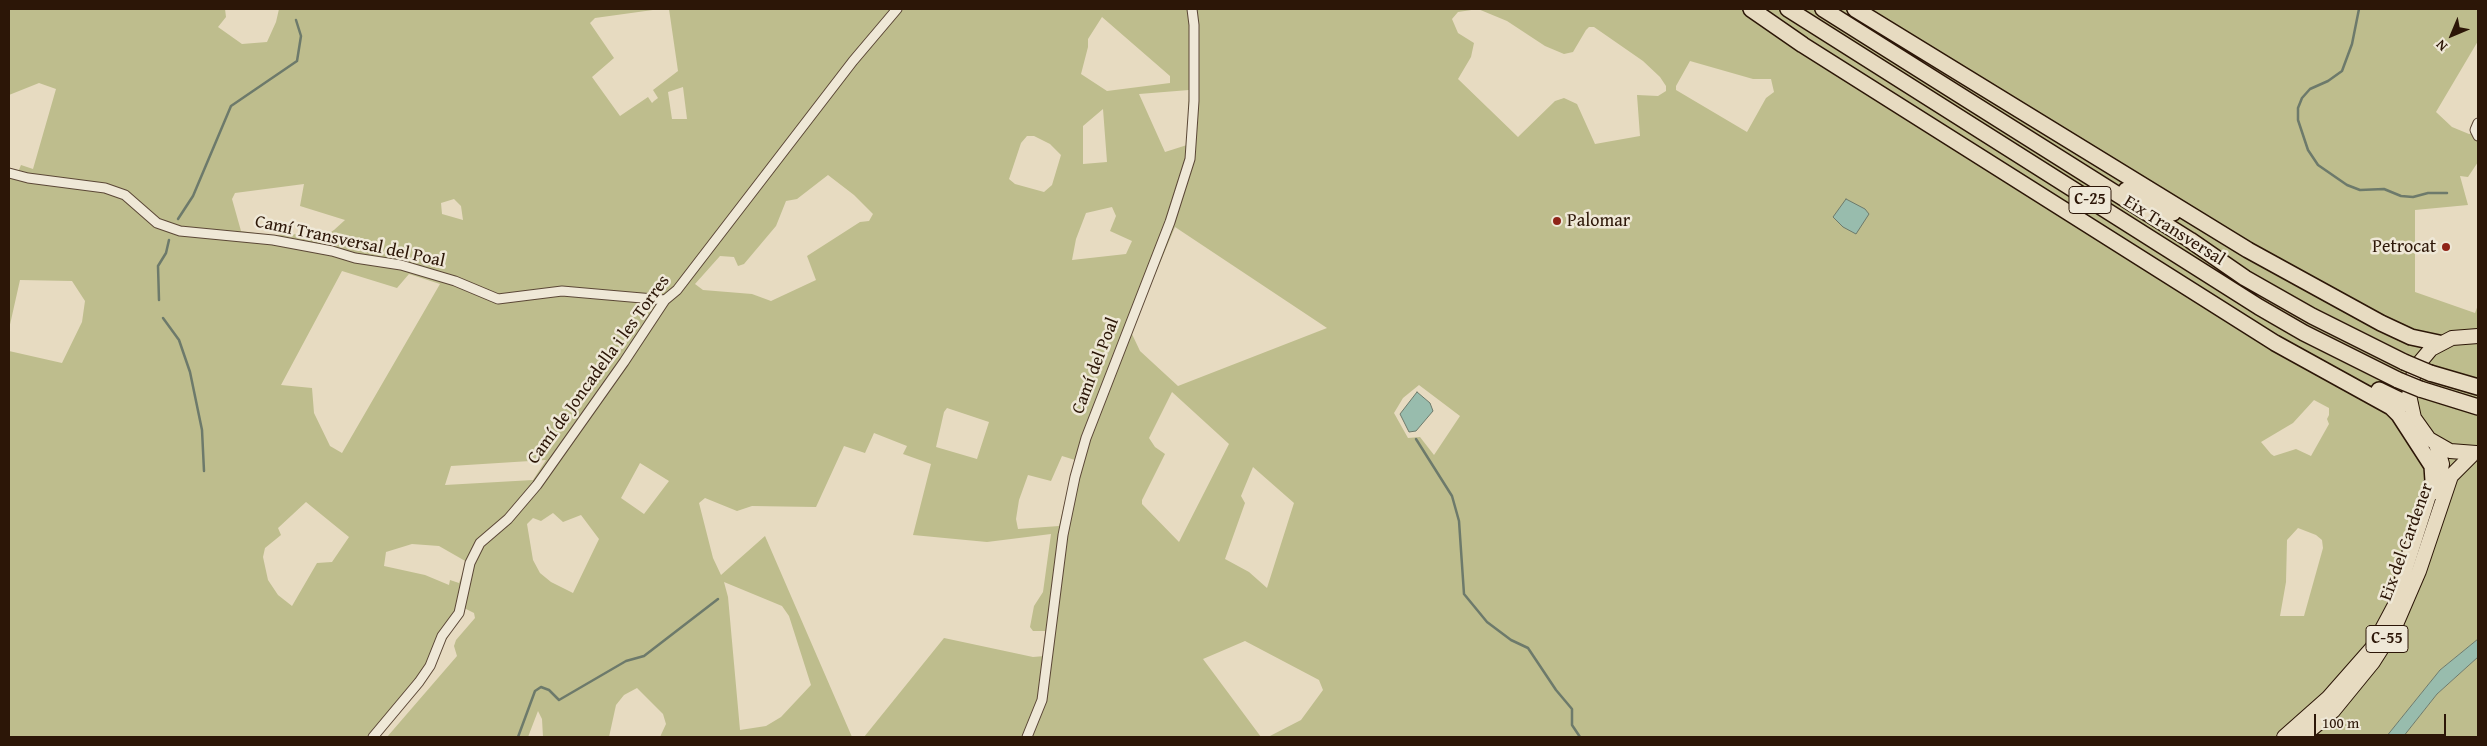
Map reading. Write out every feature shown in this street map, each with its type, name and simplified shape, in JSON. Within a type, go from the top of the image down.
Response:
[{"type":"highway","points":[[1751,9],[1803,45],[2228,314],[2391,407],[2432,466],[2433,481],[2403,575],[2402,595]]},
{"type":"highway","name":"Eix Transversal","points":[[1788,9],[2266,311],[2338,351],[2398,380],[2478,407]]},
{"type":"highway","name":"Eix Transversal","points":[[1823,9],[2190,240],[2245,278],[2312,316],[2404,362],[2430,373],[2478,387]]},
{"type":"highway","points":[[1856,9],[2248,250],[2381,324],[2411,337],[2439,343]]},
{"type":"highway","points":[[1937,104],[1993,148],[2228,314]]},
{"type":"highway","points":[[2054,155],[2248,250]]},
{"type":"highway","points":[[2326,371],[2350,377],[2410,405]]},
{"type":"main road","name":"C-55","points":[[2475,453],[2454,452],[2436,444],[2420,429],[2410,405],[2409,388],[2414,371],[2425,353],[2439,343],[2456,337],[2478,336]]},
{"type":"main road","name":"Eix del Cardener","points":[[2284,737],[2328,698],[2372,648],[2402,595],[2423,538],[2440,475],[2442,464],[2436,444]]},
{"type":"main road","name":"Eix del Cardener","points":[[2302,737],[2333,711],[2373,662],[2394,629],[2419,571],[2451,476],[2475,453]]},
{"type":"street","name":"Camí de Joncadella i les Torres","points":[[374,737],[430,666],[442,636],[458,613],[470,563],[480,544],[508,519],[537,485],[624,362],[665,300],[676,290],[853,61],[897,9]]},
{"type":"street","name":"Camí del Poal","points":[[1027,737],[1042,700],[1063,535],[1086,438],[1170,222],[1190,159],[1194,101],[1194,25],[1192,9]]},
{"type":"street","points":[[2478,123],[2475,130],[2478,136]]},
{"type":"street","name":"Camí Transversal del Poal","points":[[9,173],[28,178],[105,188],[125,195],[157,223],[180,231],[273,240],[332,251],[355,258],[401,265],[455,280],[498,299],[562,292],[665,300]]},
{"type":"shaded area","points":[[9,9],[225,9],[226,17],[218,27],[242,44],[267,42],[276,22],[279,9],[660,9],[595,18],[590,23],[614,58],[592,77],[620,116],[648,97],[652,103],[658,98],[653,90],[678,71],[669,9],[1478,9],[2478,9],[2478,41],[2436,112],[2452,127],[2469,134],[2478,133],[2478,162],[2468,177],[2460,176],[2468,205],[2415,210],[2415,292],[2475,313],[2478,305],[2478,639],[2440,670],[2386,737],[1268,737],[1301,720],[1323,690],[1319,680],[1245,641],[1203,659],[1261,737],[864,737],[944,638],[1033,657],[1045,656],[1045,631],[1033,631],[1030,627],[1034,606],[1043,592],[1051,534],[987,542],[913,535],[931,464],[903,454],[907,446],[874,433],[865,453],[844,446],[816,507],[752,506],[737,511],[705,498],[699,503],[713,558],[721,575],[765,536],[852,737],[660,737],[666,724],[663,714],[637,688],[624,695],[616,705],[609,737],[543,737],[542,719],[538,711],[528,737],[387,737],[457,656],[454,646],[456,640],[475,618],[474,613],[464,608],[437,656],[428,677],[378,737],[9,737],[9,351],[62,363],[82,322],[85,301],[72,281],[20,280],[9,329],[9,169],[18,172],[21,165],[33,169],[56,89],[39,83],[9,95]],"holes":[[[1478,9],[1507,21],[1545,46],[1564,54],[1573,52],[1586,30],[1589,27],[1594,27],[1643,61],[1660,77],[1666,86],[1666,91],[1658,96],[1637,95],[1640,136],[1595,144],[1577,104],[1564,98],[1555,101],[1518,137],[1458,79],[1471,57],[1474,43],[1458,33],[1452,19],[1458,12]],[[1102,17],[1170,76],[1170,83],[1107,91],[1081,74],[1088,47],[1088,39]],[[1690,61],[1753,79],[1771,79],[1774,92],[1766,98],[1747,132],[1676,90],[1676,86]],[[683,87],[687,119],[672,119],[668,92]],[[1189,90],[1187,145],[1165,152],[1139,94]],[[1103,109],[1107,162],[1083,164],[1083,126]],[[1027,136],[1034,136],[1050,144],[1061,155],[1052,185],[1044,192],[1015,184],[1009,179],[1021,143]],[[828,175],[854,195],[873,214],[869,221],[860,222],[807,256],[816,280],[771,301],[752,294],[703,290],[695,284],[720,256],[734,257],[738,266],[744,264],[776,226],[786,201],[797,199]],[[304,184],[300,206],[345,220],[328,234],[308,236],[285,233],[276,236],[241,231],[232,199],[235,193]],[[454,199],[461,206],[463,220],[442,214],[441,203]],[[1112,207],[1116,216],[1110,231],[1132,241],[1126,254],[1072,260],[1076,239],[1086,213]],[[1175,227],[1327,328],[1178,386],[1140,351],[1131,332]],[[342,271],[397,288],[409,274],[440,284],[342,453],[330,446],[314,413],[312,388],[281,385]],[[1419,385],[1460,416],[1434,455],[1420,437],[1408,438],[1394,413],[1403,398]],[[1172,392],[1229,444],[1179,542],[1142,504],[1142,500],[1165,454],[1155,447],[1149,438]],[[2314,400],[2329,408],[2327,419],[2329,424],[2311,456],[2296,449],[2274,456],[2261,442],[2293,423]],[[947,408],[989,422],[977,459],[936,447],[944,412]],[[1062,456],[1075,460],[1059,526],[1018,529],[1016,519],[1019,500],[1028,475],[1051,481]],[[546,460],[533,480],[445,485],[451,466]],[[640,463],[669,481],[644,514],[621,498]],[[1253,467],[1294,503],[1267,588],[1249,572],[1225,559],[1245,503],[1241,496]],[[306,502],[349,537],[332,562],[317,563],[292,606],[278,595],[268,580],[263,557],[265,548],[281,535],[278,528]],[[553,513],[563,522],[581,515],[599,539],[573,593],[551,582],[540,573],[533,560],[527,524],[533,518],[541,521]],[[2298,528],[2316,535],[2322,540],[2323,548],[2304,616],[2280,616],[2286,582],[2287,540]],[[412,544],[439,546],[467,562],[459,583],[450,580],[449,585],[425,575],[384,566],[386,552]],[[724,582],[782,606],[789,616],[811,685],[781,717],[766,726],[740,730],[728,597]]]},
{"type":"shaded area","points":[[1846,199],[1865,209],[1869,214],[1856,234],[1843,227],[1833,217]]},
{"type":"shaded area","points":[[1417,392],[1430,403],[1433,411],[1416,431],[1409,432],[1400,414]]},
{"type":"shaded area","points":[[2478,639],[2478,657],[2437,694],[2403,737],[2386,737],[2440,670]]},
{"type":"shaded area","points":[[2478,657],[2478,737],[2403,737],[2437,694]]},
{"type":"waterway","points":[[2359,9],[2352,44],[2342,71],[2328,81],[2310,89],[2302,98],[2298,108],[2298,120],[2308,150],[2318,165],[2347,185],[2360,190],[2384,189],[2401,196],[2413,197],[2428,193],[2447,193]]},
{"type":"waterway","points":[[178,219],[193,196],[231,106],[297,61],[301,36],[296,20]]},
{"type":"waterway","points":[[159,300],[158,266],[166,253],[169,240]]},
{"type":"waterway","points":[[163,318],[179,340],[190,372],[202,430],[204,471]]},
{"type":"waterway","points":[[1416,439],[1452,496],[1459,521],[1464,594],[1487,622],[1511,640],[1528,648],[1556,690],[1572,709],[1572,725],[1580,737]]},
{"type":"waterway","points":[[518,737],[535,691],[541,687],[549,690],[559,700],[626,661],[644,656],[718,599]]},
{"type":"place","name":"Palomar","points":[[1557,221]]},
{"type":"place","name":"Petrocat","points":[[2446,247]]}]
